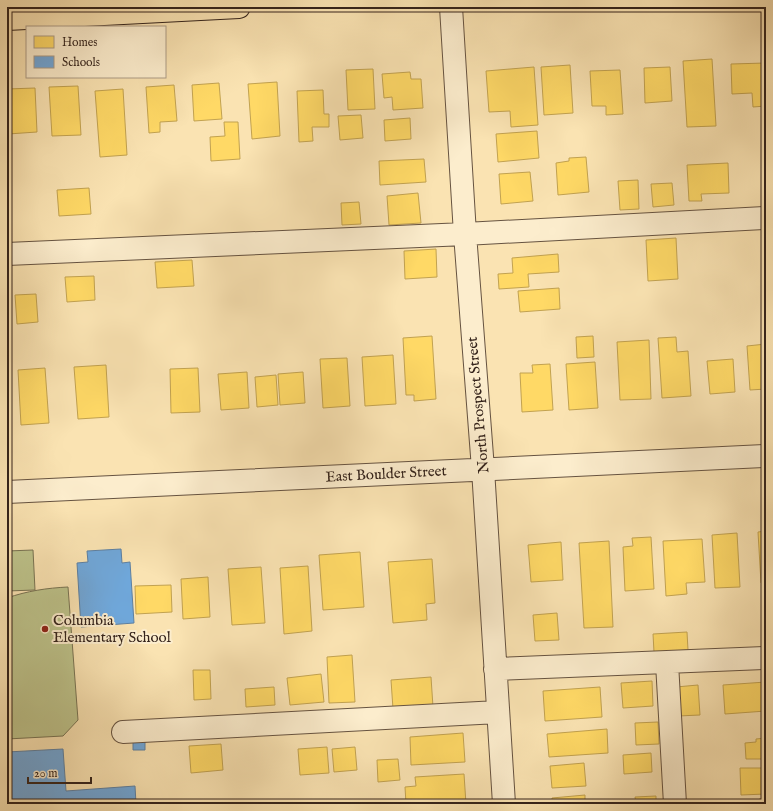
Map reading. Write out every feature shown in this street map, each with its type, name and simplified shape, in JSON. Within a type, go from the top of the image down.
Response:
[{"type":"main road","points":[[7,19],[143,9],[239,7]]},
{"type":"street","name":"North Prospect Street","points":[[451,7],[465,234],[484,469],[504,804]]},
{"type":"street","points":[[7,254],[465,234],[766,218]]},
{"type":"street","name":"East Boulder Street","points":[[7,492],[766,456]]},
{"type":"street","points":[[495,669],[766,658]]},
{"type":"street","points":[[667,663],[675,804]]},
{"type":"street","points":[[124,732],[498,712]]},
{"type":"green space","points":[[33,550],[35,590],[7,591],[7,551]]},
{"type":"green space","points":[[68,587],[78,720],[63,736],[7,739],[7,598],[37,590]]},
{"type":"building: Homes","points":[[712,59],[716,126],[687,127],[683,61]]},
{"type":"building: Homes","points":[[766,63],[766,106],[753,107],[752,93],[732,94],[731,64]]},
{"type":"building: Homes","points":[[570,65],[573,113],[544,115],[541,67]]},
{"type":"building: Homes","points":[[534,67],[538,125],[511,127],[510,111],[489,112],[486,71]]},
{"type":"building: Homes","points":[[670,67],[672,101],[645,103],[644,68]]},
{"type":"building: Homes","points":[[373,69],[375,109],[348,110],[346,70]]},
{"type":"building: Homes","points":[[620,70],[623,114],[606,115],[606,106],[592,106],[590,71]]},
{"type":"building: Homes","points":[[410,72],[411,79],[421,79],[423,108],[393,110],[392,97],[384,98],[382,74]]},
{"type":"building: Homes","points":[[277,82],[280,136],[252,139],[248,84]]},
{"type":"building: Homes","points":[[219,83],[222,119],[194,121],[192,85]]},
{"type":"building: Homes","points":[[174,85],[177,121],[160,122],[160,132],[149,133],[146,87]]},
{"type":"building: Homes","points":[[78,86],[81,135],[52,136],[49,87]]},
{"type":"building: Homes","points":[[35,88],[37,132],[8,134],[7,89]]},
{"type":"building: Homes","points":[[123,89],[127,155],[100,157],[95,91]]},
{"type":"building: Homes","points":[[323,90],[324,114],[329,114],[329,127],[312,127],[313,141],[299,142],[297,91]]},
{"type":"building: Homes","points":[[361,115],[363,138],[340,140],[338,116]]},
{"type":"building: Homes","points":[[410,118],[411,139],[385,141],[384,120]]},
{"type":"building: Homes","points":[[224,122],[238,122],[240,159],[211,161],[210,137],[225,136]]},
{"type":"building: Homes","points":[[537,131],[539,158],[498,162],[496,134]]},
{"type":"building: Homes","points":[[586,157],[589,192],[558,195],[556,163],[569,161],[569,158]]},
{"type":"building: Homes","points":[[424,159],[426,182],[380,185],[379,161]]},
{"type":"building: Homes","points":[[728,163],[729,193],[701,194],[702,201],[689,201],[687,165]]},
{"type":"building: Homes","points":[[530,172],[533,201],[501,204],[499,174]]},
{"type":"building: Homes","points":[[638,180],[639,209],[620,210],[618,181]]},
{"type":"building: Homes","points":[[672,183],[674,205],[653,207],[651,184]]},
{"type":"building: Homes","points":[[89,188],[91,214],[59,216],[57,190]]},
{"type":"building: Homes","points":[[418,193],[421,223],[389,225],[387,196]]},
{"type":"building: Homes","points":[[359,202],[361,224],[342,225],[341,203]]},
{"type":"building: Homes","points":[[676,238],[678,279],[648,281],[646,240]]},
{"type":"building: Homes","points":[[436,249],[437,277],[405,279],[404,251]]},
{"type":"building: Homes","points":[[558,254],[559,272],[528,274],[529,287],[499,289],[498,274],[513,273],[512,258]]},
{"type":"building: Homes","points":[[192,260],[194,286],[157,288],[155,262]]},
{"type":"building: Homes","points":[[94,276],[95,300],[67,302],[65,277]]},
{"type":"building: Homes","points":[[559,288],[560,309],[520,312],[518,291]]},
{"type":"building: Homes","points":[[36,294],[38,322],[17,324],[15,295]]},
{"type":"building: Homes","points":[[432,336],[436,399],[414,401],[414,395],[406,395],[403,338]]},
{"type":"building: Homes","points":[[593,336],[594,357],[577,358],[576,337]]},
{"type":"building: Homes","points":[[676,337],[677,352],[688,351],[691,396],[662,398],[658,338]]},
{"type":"building: Homes","points":[[649,340],[651,399],[620,400],[617,342]]},
{"type":"building: Homes","points":[[766,344],[766,389],[750,390],[747,346]]},
{"type":"building: Homes","points":[[393,355],[396,404],[365,406],[362,357]]},
{"type":"building: Homes","points":[[347,358],[350,406],[323,408],[320,359]]},
{"type":"building: Homes","points":[[733,359],[735,392],[710,394],[707,361]]},
{"type":"building: Homes","points":[[595,362],[598,408],[569,410],[566,364]]},
{"type":"building: Homes","points":[[550,364],[553,410],[522,412],[520,373],[533,373],[532,365]]},
{"type":"building: Homes","points":[[106,365],[109,417],[78,419],[74,367]]},
{"type":"building: Homes","points":[[45,368],[49,423],[21,425],[18,370]]},
{"type":"building: Homes","points":[[198,368],[200,412],[171,413],[170,369]]},
{"type":"building: Homes","points":[[247,372],[249,408],[221,410],[218,374]]},
{"type":"building: Homes","points":[[303,372],[305,403],[280,405],[278,374]]},
{"type":"building: Homes","points":[[276,375],[278,405],[257,407],[255,377]]},
{"type":"building: Homes","points":[[766,531],[766,583],[761,583],[758,532]]},
{"type":"building: Homes","points":[[737,533],[740,587],[715,588],[712,535]]},
{"type":"building: Homes","points":[[651,537],[654,589],[625,591],[623,547],[633,546],[632,538]]},
{"type":"building: Homes","points":[[702,539],[705,582],[686,583],[687,594],[666,596],[663,541]]},
{"type":"building: Homes","points":[[609,541],[613,627],[584,628],[579,543]]},
{"type":"building: Homes","points":[[561,542],[563,580],[531,582],[528,545]]},
{"type":"building: Homes","points":[[360,552],[364,607],[323,610],[319,555]]},
{"type":"building: Homes","points":[[432,559],[435,603],[426,604],[427,620],[393,623],[388,562]]},
{"type":"building: Homes","points":[[308,566],[312,631],[284,634],[280,568]]},
{"type":"building: Homes","points":[[261,567],[265,623],[232,625],[228,569]]},
{"type":"building: Homes","points":[[208,577],[210,617],[183,619],[181,579]]},
{"type":"building: Homes","points":[[171,585],[172,612],[136,614],[135,586]]},
{"type":"building: Homes","points":[[557,613],[559,640],[535,641],[533,615]]},
{"type":"building: Homes","points":[[687,632],[688,650],[654,652],[653,634]]},
{"type":"building: Homes","points":[[352,655],[355,702],[329,703],[327,657]]},
{"type":"building: Homes","points":[[193,670],[210,670],[211,699],[194,700]]},
{"type":"building: Homes","points":[[321,674],[324,702],[290,705],[287,678]]},
{"type":"building: Homes","points":[[431,677],[433,707],[393,709],[391,680]]},
{"type":"building: Homes","points":[[652,681],[653,706],[623,708],[621,683]]},
{"type":"building: Homes","points":[[766,682],[766,711],[725,714],[723,685]]},
{"type":"building: Homes","points":[[698,685],[700,715],[678,716],[676,687]]},
{"type":"building: Homes","points":[[274,687],[275,705],[246,707],[245,689]]},
{"type":"building: Homes","points":[[600,687],[602,717],[545,721],[543,691]]},
{"type":"building: Homes","points":[[658,722],[659,744],[636,745],[635,723]]},
{"type":"building: Homes","points":[[607,729],[608,753],[549,757],[547,734]]},
{"type":"building: Homes","points":[[463,733],[465,762],[411,765],[410,737]]},
{"type":"building: Homes","points":[[766,738],[766,763],[764,764],[764,759],[746,759],[745,743],[756,742],[756,739]]},
{"type":"building: Homes","points":[[221,744],[223,770],[191,773],[189,746]]},
{"type":"building: Homes","points":[[327,747],[329,773],[300,775],[298,749]]},
{"type":"building: Homes","points":[[355,747],[357,770],[334,772],[332,749]]},
{"type":"building: Homes","points":[[651,753],[652,772],[624,774],[623,755]]},
{"type":"building: Homes","points":[[398,759],[400,780],[378,782],[377,760]]},
{"type":"building: Homes","points":[[584,763],[586,786],[552,788],[550,766]]},
{"type":"building: Homes","points":[[740,768],[766,768],[766,794],[741,795]]},
{"type":"building: Homes","points":[[464,774],[466,804],[406,804],[405,787],[416,786],[415,777]]},
{"type":"building: Homes","points":[[585,795],[585,804],[552,804],[552,798]]},
{"type":"building: Homes","points":[[656,796],[656,804],[636,804],[635,797]]},
{"type":"building: Homes","points":[[759,799],[766,799],[766,804],[759,804]]},
{"type":"building: Schools","points":[[121,549],[122,563],[130,562],[134,623],[81,627],[77,563],[88,562],[87,551]]},
{"type":"building: Schools","points":[[133,741],[145,741],[145,750],[133,750]]},
{"type":"building: Schools","points":[[63,749],[66,791],[135,786],[136,804],[7,804],[7,752]]},
{"type":"place","name":"Columbia Elementary School","points":[[45,629]]}]
